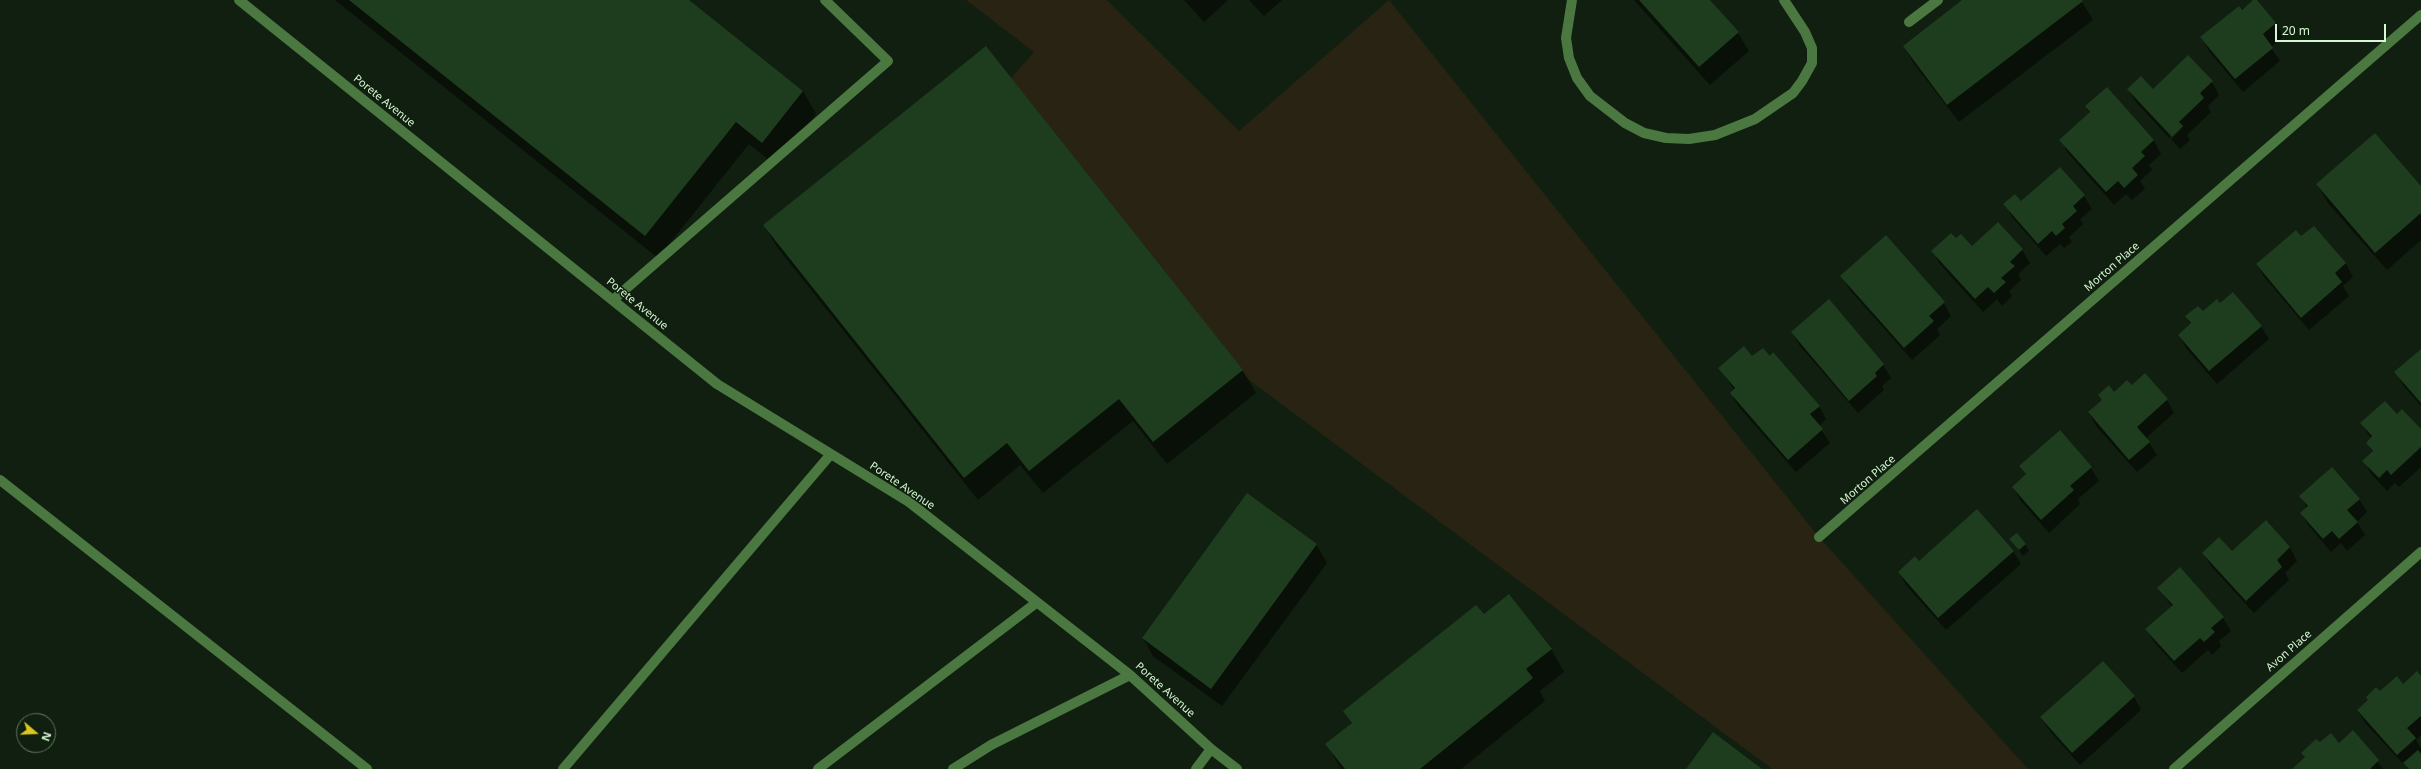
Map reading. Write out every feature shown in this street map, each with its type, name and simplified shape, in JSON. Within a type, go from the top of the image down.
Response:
[{"type":"street","name":"Porete Avenue","points":[[239,0],[717,384],[909,502],[1036,603],[1130,675],[1211,750],[1237,769]]},
{"type":"street","points":[[613,300],[888,61],[825,0]]},
{"type":"street","points":[[1572,0],[1566,38],[1569,58],[1577,78],[1590,96],[1625,123],[1644,133],[1666,138],[1689,139],[1715,135],[1755,119],[1793,93],[1802,81],[1812,63],[1812,48],[1806,32],[1784,0]]},
{"type":"street","points":[[1909,22],[1938,0]]},
{"type":"street","name":"Morton Place","points":[[1819,537],[2421,15]]},
{"type":"street","points":[[563,769],[831,454]]},
{"type":"street","points":[[0,480],[367,769]]},
{"type":"street","name":"Avon Place","points":[[2174,769],[2421,552]]},
{"type":"street","points":[[818,769],[1036,603]]},
{"type":"street","points":[[953,769],[991,745],[1130,675]]},
{"type":"street","points":[[1196,769],[1211,750]]},
{"type":"shaded area","points":[[966,0],[1107,0],[1239,131],[1389,0],[1819,537],[2028,769],[1772,769],[1249,380],[1011,78],[1034,52]]},
{"type":"building","points":[[349,0],[689,0],[803,91],[762,143],[736,122],[645,236]]},
{"type":"building","points":[[1639,0],[1710,0],[1739,32],[1699,67]]},
{"type":"building","points":[[1962,0],[2083,1],[1947,105],[1903,46]]},
{"type":"building","points":[[2253,0],[2257,0],[2276,23],[2263,34],[2273,48],[2235,79],[2200,37],[2239,6],[2242,10]]},
{"type":"building","points":[[986,46],[1243,370],[1153,442],[1119,399],[1029,471],[1007,443],[964,478],[763,225]]},
{"type":"building","points":[[2188,55],[2213,81],[2200,93],[2204,98],[2179,122],[2183,126],[2172,137],[2127,89],[2141,76],[2153,89]]},
{"type":"building","points":[[2107,87],[2154,140],[2141,152],[2145,156],[2132,168],[2138,175],[2124,188],[2118,181],[2106,192],[2059,140],[2090,112],[2085,106]]},
{"type":"building","points":[[2375,133],[2421,186],[2421,213],[2375,253],[2316,184]]},
{"type":"building","points":[[2060,167],[2085,195],[2073,206],[2077,211],[2062,224],[2065,228],[2056,236],[2052,231],[2038,244],[2003,204],[2015,194],[2021,201]]},
{"type":"building","points":[[1998,222],[2023,249],[2010,262],[2015,266],[2001,278],[2006,282],[1994,293],[1988,287],[1975,299],[1931,251],[1951,233],[1956,238],[1961,234],[1972,246]]},
{"type":"building","points":[[2314,226],[2346,263],[2335,273],[2342,282],[2301,318],[2256,264],[2296,230],[2301,236]]},
{"type":"building","points":[[1886,235],[1945,302],[1929,316],[1934,321],[1904,348],[1840,276]]},
{"type":"building","points":[[2233,292],[2262,326],[2209,371],[2178,335],[2191,323],[2185,316],[2198,306],[2203,311],[2217,299],[2220,303]]},
{"type":"building","points":[[1829,299],[1884,364],[1875,373],[1877,376],[1849,401],[1791,332]]},
{"type":"building","points":[[1744,346],[1752,356],[1763,348],[1770,356],[1773,352],[1820,406],[1810,414],[1823,429],[1788,460],[1730,393],[1735,388],[1718,368]]},
{"type":"building","points":[[2421,349],[2421,403],[2394,372]]},
{"type":"building","points":[[2145,373],[2168,399],[2137,427],[2150,442],[2129,460],[2088,412],[2102,400],[2098,395],[2109,385],[2114,392],[2127,380],[2132,385]]},
{"type":"building","points":[[2385,401],[2397,414],[2402,409],[2421,429],[2421,447],[2391,475],[2387,470],[2379,478],[2362,461],[2373,451],[2366,443],[2372,436],[2360,423]]},
{"type":"building","points":[[2060,430],[2092,467],[2070,486],[2074,490],[2041,520],[2012,487],[2026,474],[2019,466]]},
{"type":"building","points":[[2332,467],[2360,499],[2347,510],[2358,522],[2339,539],[2332,531],[2323,539],[2300,513],[2308,506],[2299,496]]},
{"type":"building","points":[[1247,493],[1317,544],[1211,689],[1142,638]]},
{"type":"building","points":[[1977,509],[2014,551],[1938,618],[1898,572],[1915,556],[1919,561]]},
{"type":"building","points":[[2266,520],[2290,547],[2277,560],[2282,567],[2246,601],[2202,553],[2219,537],[2232,551]]},
{"type":"building","points":[[2017,533],[2026,544],[2019,550],[2009,539]]},
{"type":"building","points":[[2180,567],[2224,617],[2211,628],[2215,632],[2204,642],[2200,638],[2174,661],[2145,629],[2173,605],[2157,588]]},
{"type":"building","points":[[1509,594],[1552,649],[1526,669],[1533,678],[1420,769],[1345,769],[1325,744],[1352,723],[1343,711],[1476,605],[1484,614]]},
{"type":"building","points":[[2103,661],[2135,696],[2072,753],[2040,717]]},
{"type":"building","points":[[2417,671],[2421,676],[2421,716],[2407,728],[2416,738],[2397,755],[2357,710],[2368,700],[2366,697],[2376,687],[2380,691],[2397,676],[2403,684]]},
{"type":"building","points":[[2353,730],[2379,760],[2370,769],[2292,769],[2305,757],[2301,753],[2316,739],[2320,742],[2331,733],[2339,743]]},
{"type":"building","points":[[1713,732],[1762,769],[1686,769]]},
{"type":"building","points":[[2418,750],[2421,754],[2421,769],[2409,769],[2403,763]]}]
